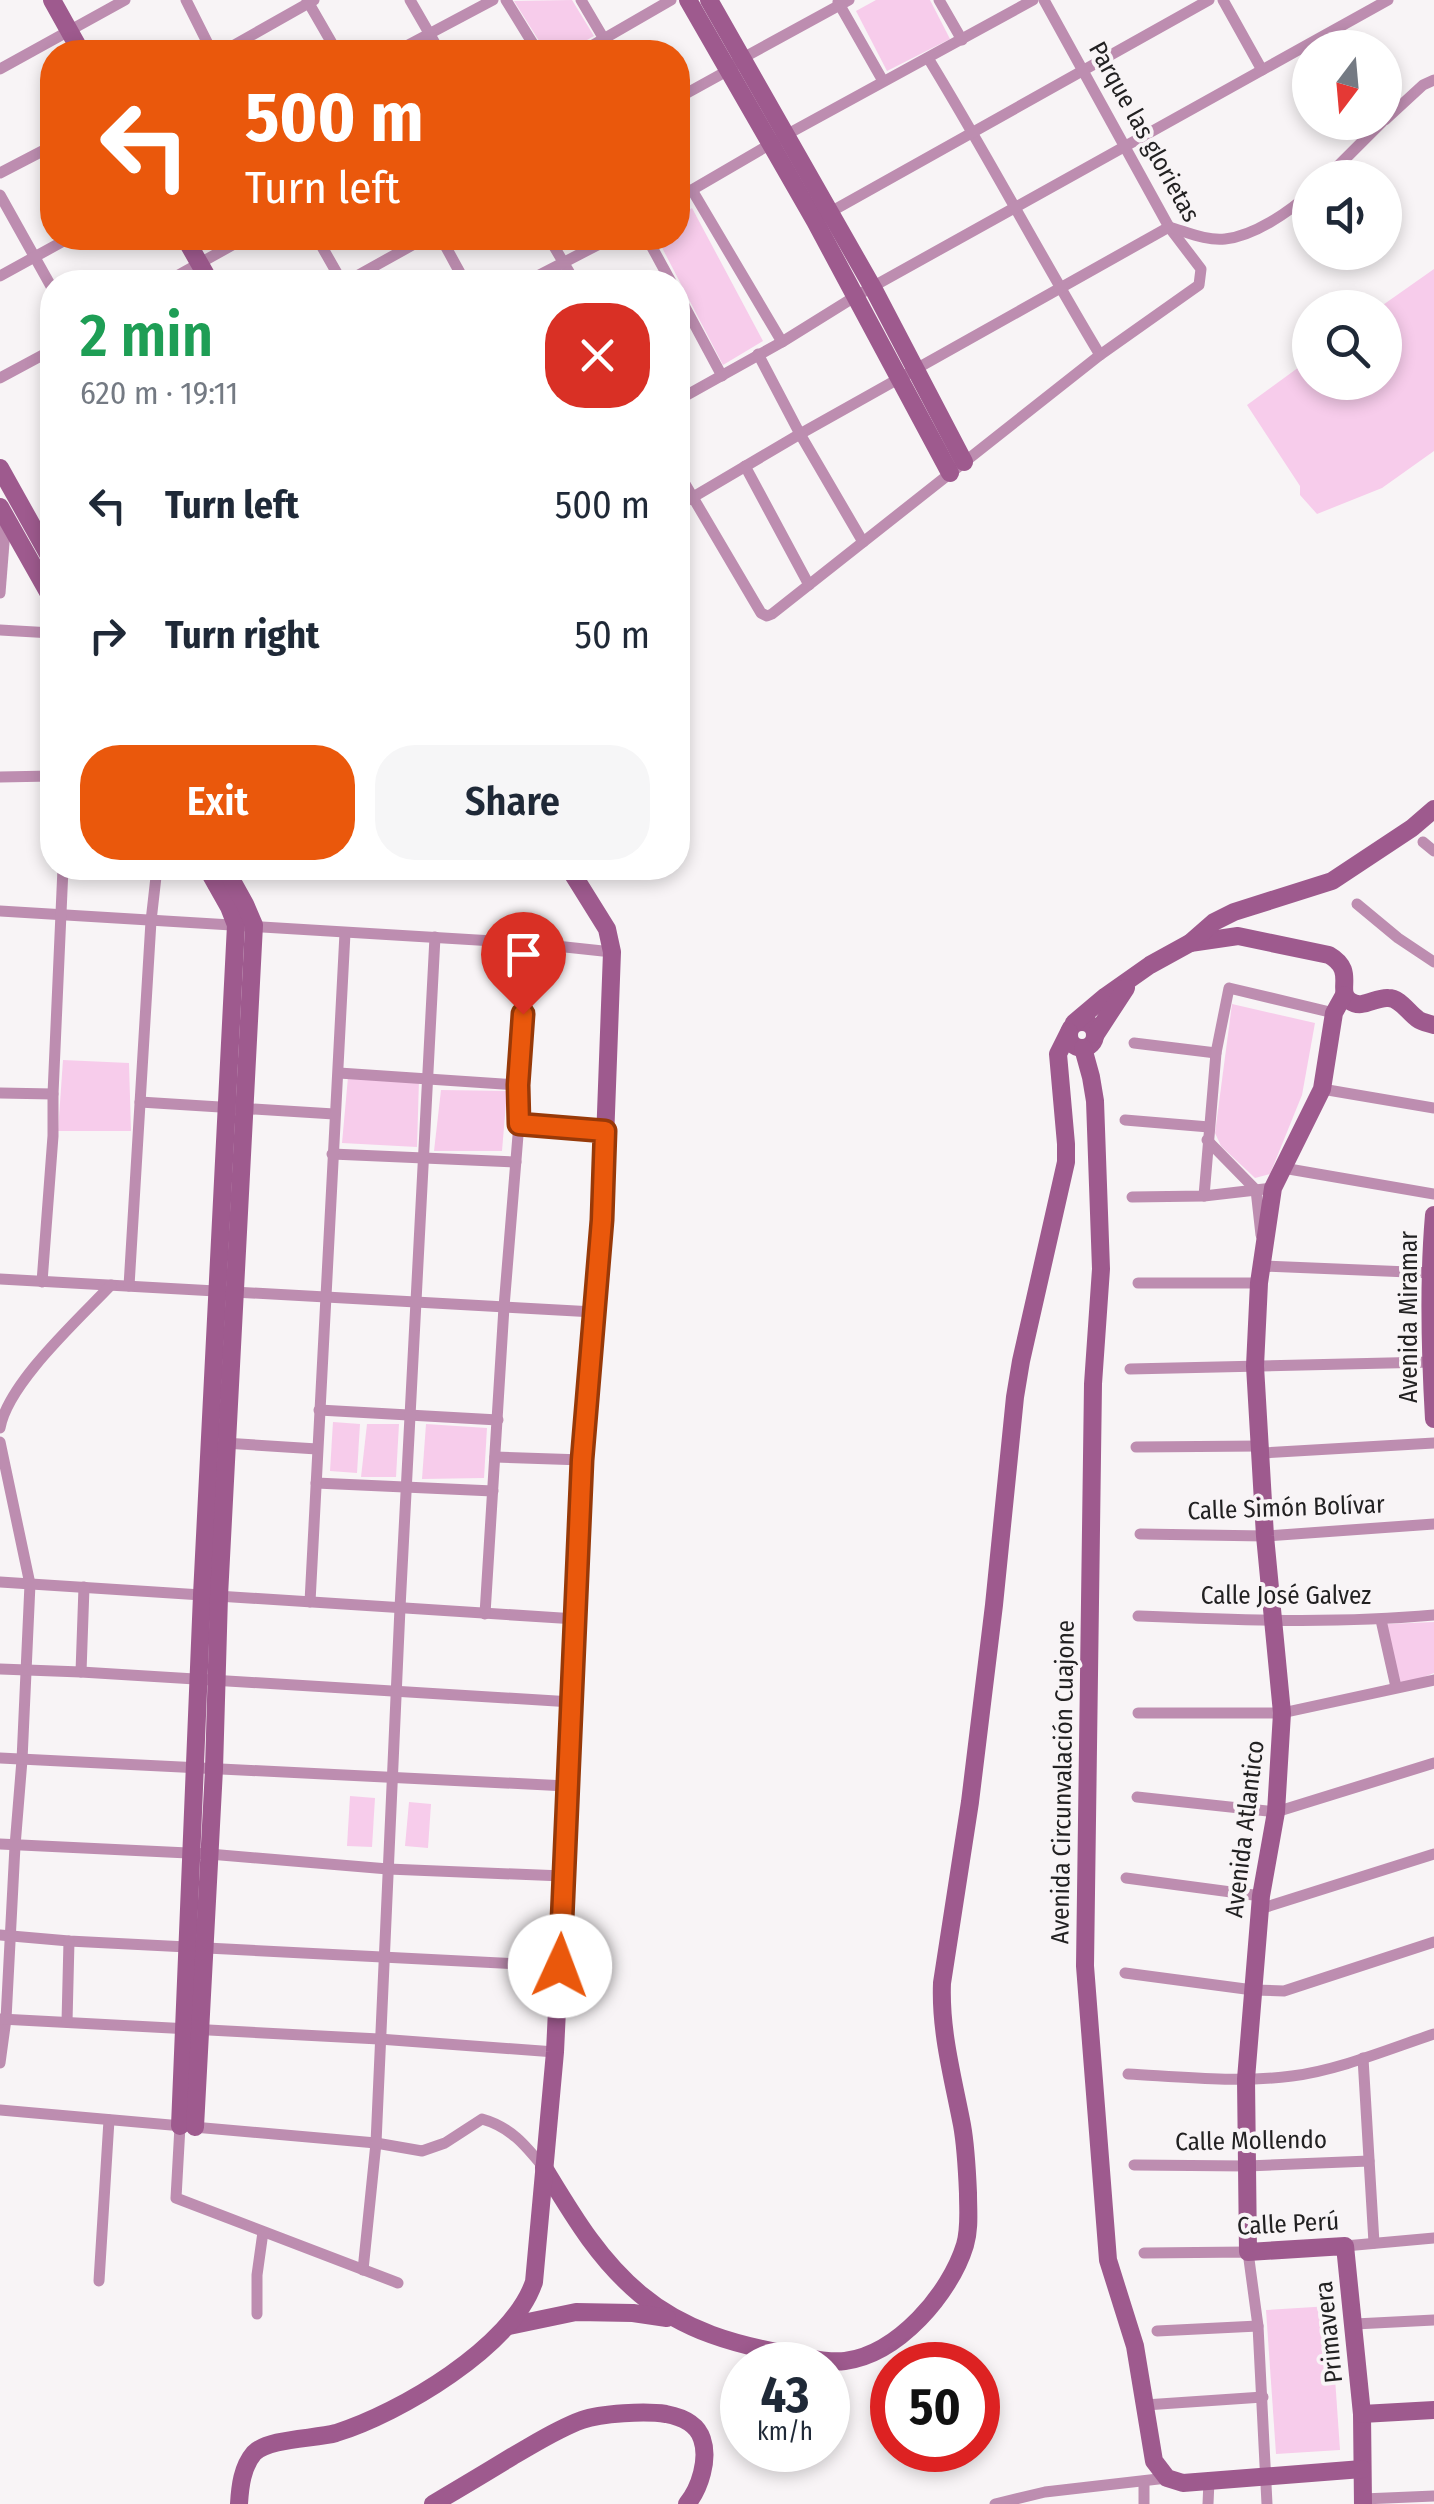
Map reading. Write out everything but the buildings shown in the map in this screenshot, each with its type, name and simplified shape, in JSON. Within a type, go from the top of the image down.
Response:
[{"type":"main road","points":[[52,0],[74,40]]},
{"type":"main road","points":[[688,0],[734,65],[778,140],[957,468]]},
{"type":"main road","points":[[710,0],[734,65]]},
{"type":"main road","points":[[192,250],[203,270]]},
{"type":"main road","points":[[0,468],[40,536]]},
{"type":"main road","points":[[3,512],[40,578]]},
{"type":"main road","points":[[510,2326],[576,2312],[632,2313],[672,2319],[714,2337],[756,2348],[842,2362],[890,2342],[917,2322],[940,2296],[959,2262],[968,2228],[963,2130],[943,2024],[942,1983],[974,1762],[1015,1397],[1066,1162],[1058,1054],[1082,1037],[1106,996],[1190,944],[1214,922],[1332,881],[1434,809]]},
{"type":"main road","points":[[214,880],[245,925]]},
{"type":"main road","points":[[188,2126],[210,1596],[245,925],[245,904],[232,880]]},
{"type":"main road","points":[[239,2504],[242,2473],[255,2452],[269,2445],[333,2434],[404,2404],[500,2336],[528,2300],[534,2282],[556,2052],[582,1460],[602,1220],[612,952],[606,929],[576,880]]},
{"type":"main road","points":[[1190,944],[1238,936],[1329,955],[1339,960],[1344,970],[1344,995],[1355,1004],[1392,998],[1434,1026]]},
{"type":"main road","name":"Avenida Atlantico","points":[[1248,2252],[1246,2080],[1261,1903],[1276,1812],[1282,1713],[1265,1536],[1256,1366],[1264,1189],[1283,1168],[1322,1088],[1334,1013],[1344,995]]},
{"type":"main road","name":"Avenida Circunvalación Cuajone","points":[[1082,1037],[1095,1101],[1101,1269],[1093,1384],[1085,1966],[1108,2260],[1135,2346],[1154,2462],[1167,2478]]},
{"type":"main road","name":"Avenida Miramar","points":[[1434,1214],[1430,1362],[1434,1419]]},
{"type":"main road","points":[[544,2168],[595,2249],[672,2319]]},
{"type":"main road","name":"Calle Perú","points":[[1248,2252],[1345,2246]]},
{"type":"main road","name":"Primavera","points":[[1345,2246],[1362,2414],[1363,2501]]},
{"type":"main road","points":[[1362,2414],[1434,2410]]},
{"type":"main road","points":[[433,2504],[553,2432],[586,2418],[651,2412],[693,2423],[701,2435],[705,2450],[702,2474],[687,2504]]},
{"type":"main road","points":[[1167,2478],[1209,2481],[1362,2469]]},
{"type":"street","points":[[51,40],[126,0]]},
{"type":"street","points":[[186,0],[206,40]]},
{"type":"street","points":[[410,0],[433,40]]},
{"type":"street","points":[[416,40],[494,0]]},
{"type":"street","points":[[506,0],[531,40]]},
{"type":"street","points":[[581,0],[604,39],[671,0]]},
{"type":"street","points":[[940,0],[962,40]]},
{"type":"street","points":[[782,342],[692,190],[1033,0]]},
{"type":"street","name":"Parque las glorietas","points":[[1044,0],[1169,226],[1201,269],[1199,284],[1100,355]]},
{"type":"street","points":[[822,217],[1210,0]]},
{"type":"street","points":[[1224,0],[1262,70]]},
{"type":"street","points":[[690,393],[1388,0]]},
{"type":"street","points":[[243,40],[310,1],[331,40]]},
{"type":"street","points":[[690,91],[842,2],[883,81]]},
{"type":"street","points":[[0,69],[40,46]]},
{"type":"street","points":[[690,493],[761,613],[772,614],[1100,355],[928,58]]},
{"type":"street","points":[[1402,104],[1422,85],[1434,80]]},
{"type":"street","points":[[1344,160],[1365,140]]},
{"type":"street","points":[[0,172],[40,152]]},
{"type":"street","points":[[0,195],[42,270]]},
{"type":"street","points":[[692,496],[1169,226],[1201,237],[1222,239],[1238,236],[1292,209]]},
{"type":"street","points":[[0,276],[45,250]]},
{"type":"street","points":[[187,270],[223,250]]},
{"type":"street","points":[[366,270],[403,250]]},
{"type":"street","points":[[556,250],[568,270]]},
{"type":"street","points":[[549,270],[588,250]]},
{"type":"street","points":[[690,316],[722,376]]},
{"type":"street","points":[[758,354],[864,542]]},
{"type":"street","points":[[0,378],[40,357]]},
{"type":"street","points":[[745,466],[809,584]]},
{"type":"street","points":[[0,594],[3,512]]},
{"type":"street","points":[[0,630],[40,632]]},
{"type":"street","points":[[0,777],[40,776]]},
{"type":"street","points":[[1423,842],[1434,851]]},
{"type":"street","points":[[42,1282],[53,1136],[62,880]]},
{"type":"street","points":[[129,1286],[156,880]]},
{"type":"street","points":[[1358,904],[1434,962]]},
{"type":"street","points":[[0,911],[528,942],[612,952]]},
{"type":"street","points":[[310,1602],[345,933]]},
{"type":"street","points":[[363,2270],[376,2143],[382,1958],[435,937]]},
{"type":"street","points":[[485,1614],[528,942]]},
{"type":"street","points":[[1204,1196],[1216,1054],[1229,988],[1334,1013]]},
{"type":"street","points":[[1134,1043],[1216,1054]]},
{"type":"street","points":[[339,1073],[518,1085]]},
{"type":"street","points":[[1322,1088],[1434,1108]]},
{"type":"street","points":[[0,1093],[53,1094]]},
{"type":"street","points":[[140,1102],[334,1114]]},
{"type":"street","points":[[1125,1120],[1208,1133],[1264,1189]]},
{"type":"street","points":[[519,1124],[605,1131]]},
{"type":"street","points":[[332,1154],[516,1162]]},
{"type":"street","points":[[1283,1168],[1434,1194]]},
{"type":"street","points":[[1132,1198],[1264,1189]]},
{"type":"street","points":[[1138,1283],[1262,1270],[1431,1273]]},
{"type":"street","points":[[0,1279],[594,1312]]},
{"type":"street","points":[[0,1428],[10,1398],[55,1342],[111,1285]]},
{"type":"street","points":[[1130,1369],[1430,1362]]},
{"type":"street","points":[[320,1410],[498,1420]]},
{"type":"street","points":[[0,1442],[30,1584],[22,1760],[5,1935],[0,2062]]},
{"type":"street","points":[[218,1443],[318,1449]]},
{"type":"street","points":[[1136,1446],[1262,1449],[1434,1443]]},
{"type":"street","points":[[495,1457],[582,1460]]},
{"type":"street","points":[[316,1483],[493,1491]]},
{"type":"street","name":"Calle Simón Bolívar","points":[[1140,1534],[1265,1536],[1434,1524]]},
{"type":"street","points":[[0,1582],[576,1620]]},
{"type":"street","points":[[81,1672],[84,1588]]},
{"type":"street","name":"Calle José Galvez","points":[[1138,1616],[1272,1621],[1381,1620],[1434,1615]]},
{"type":"street","points":[[1381,1620],[1396,1688]]},
{"type":"street","points":[[0,1669],[572,1702]]},
{"type":"street","points":[[1138,1713],[1282,1713],[1434,1680]]},
{"type":"street","points":[[0,1758],[567,1786]]},
{"type":"street","points":[[1137,1796],[1276,1812],[1434,1763]]},
{"type":"street","points":[[0,1844],[563,1876]]},
{"type":"street","points":[[1126,1878],[1261,1903],[1434,1854]]},
{"type":"street","points":[[5,1935],[560,1966]]},
{"type":"street","points":[[67,2022],[69,1941]]},
{"type":"street","points":[[1125,1973],[1284,1991],[1434,1942]]},
{"type":"street","points":[[3,2019],[556,2052]]},
{"type":"street","points":[[1128,2074],[1246,2080],[1294,2076],[1434,2034]]},
{"type":"street","points":[[1363,2058],[1374,2243]]},
{"type":"street","points":[[0,2110],[376,2143],[422,2151],[445,2143],[482,2120],[499,2124],[524,2144],[544,2168]]},
{"type":"street","points":[[100,2281],[109,2120]]},
{"type":"street","points":[[188,2126],[176,2198],[398,2283]]},
{"type":"street","name":"Calle Mollendo","points":[[1134,2165],[1368,2161]]},
{"type":"street","points":[[257,2314],[263,2232]]},
{"type":"street","name":"Calle Perú","points":[[1345,2246],[1434,2238]]},
{"type":"street","name":"Calle Perú","points":[[1144,2253],[1248,2252]]},
{"type":"street","name":"Avenida Atlantico","points":[[1248,2252],[1258,2326],[1267,2504]]},
{"type":"street","points":[[1355,2324],[1434,2320]]},
{"type":"street","points":[[1157,2331],[1258,2326]]},
{"type":"street","points":[[1146,2405],[1263,2397]]},
{"type":"street","points":[[995,2504],[1044,2492],[1167,2478]]},
{"type":"street","points":[[1208,2504],[1209,2481]]},
{"type":"street","points":[[1144,2482],[1144,2504]]},
{"type":"street","points":[[1065,2490],[1068,2504]]},
{"type":"street","points":[[1363,2501],[1434,2496]]},
{"type":"shaded area","points":[[572,0],[594,36],[587,40],[538,40],[514,1]]},
{"type":"shaded area","points":[[876,0],[930,0],[950,39],[887,71],[856,11]]},
{"type":"shaded area","points":[[690,209],[763,341],[723,365],[690,302],[690,270],[674,270],[663,250],[690,250]]},
{"type":"shaded area","points":[[1434,269],[1434,451],[1382,488],[1317,514],[1300,495],[1300,486],[1247,405],[1292,372],[1292,400],[1402,400],[1402,292]]},
{"type":"shaded area","points":[[1232,1004],[1315,1023],[1302,1095],[1270,1174],[1255,1178],[1221,1146],[1215,1133]]},
{"type":"shaded area","points":[[63,1060],[129,1063],[131,1131],[58,1131]]},
{"type":"shaded area","points":[[348,1077],[419,1080],[417,1147],[342,1143]]},
{"type":"shaded area","points":[[441,1090],[507,1091],[502,1151],[434,1151]]},
{"type":"shaded area","points":[[333,1422],[360,1424],[357,1473],[330,1471]]},
{"type":"shaded area","points":[[367,1424],[399,1424],[396,1477],[361,1477]]},
{"type":"shaded area","points":[[426,1424],[487,1428],[484,1478],[422,1479]]},
{"type":"shaded area","points":[[1434,1622],[1434,1673],[1404,1685],[1399,1683],[1387,1624]]},
{"type":"shaded area","points":[[350,1796],[375,1798],[372,1847],[347,1846]]},
{"type":"shaded area","points":[[409,1802],[431,1804],[428,1848],[405,1846]]},
{"type":"shaded area","points":[[1330,2306],[1340,2450],[1276,2454],[1266,2310]]},
{"type":"route","points":[[523,1014],[519,1124],[605,1131],[602,1220],[582,1460],[560,1966]]}]
